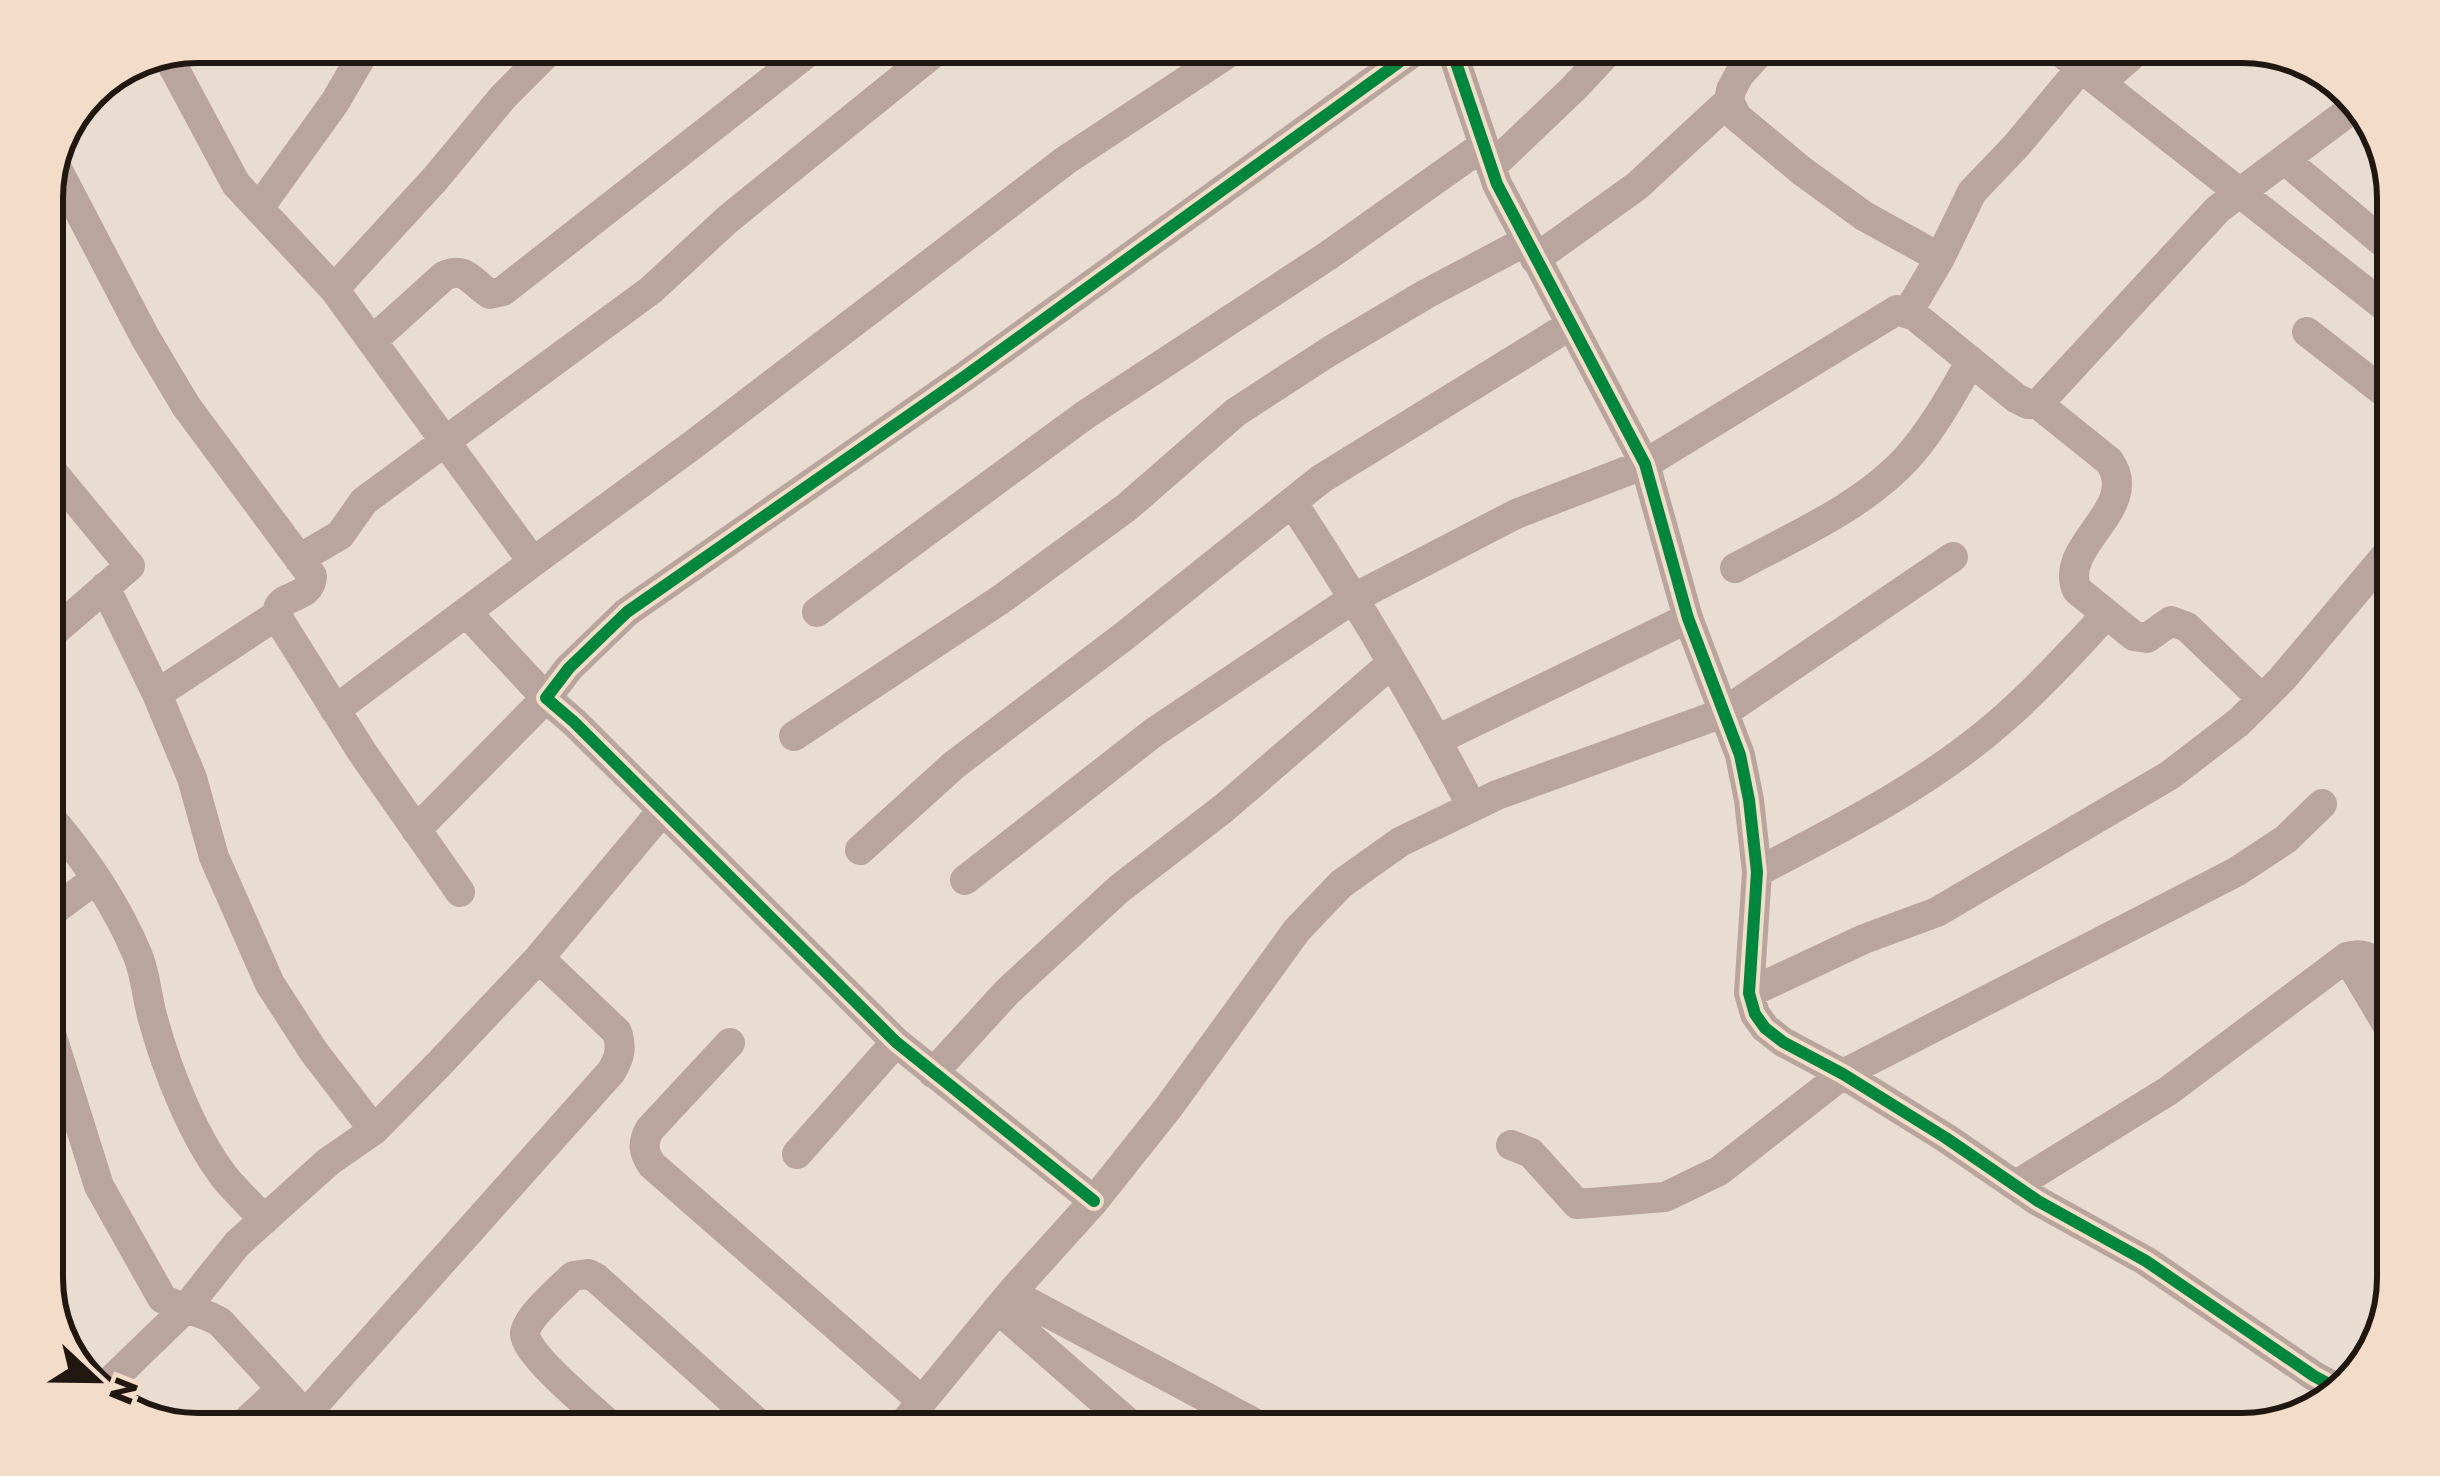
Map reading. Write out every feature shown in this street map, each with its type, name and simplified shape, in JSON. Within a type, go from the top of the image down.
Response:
[{"type":"street","points":[[259,208],[358,63]]},
{"type":"street","points":[[334,289],[537,63]]},
{"type":"street","points":[[373,340],[452,272],[469,276],[490,294],[503,291],[794,63]]},
{"type":"street","points":[[299,559],[331,543],[364,501],[651,290],[762,191],[921,63]]},
{"type":"street","points":[[335,710],[1066,160],[1213,63]]},
{"type":"street","points":[[416,830],[627,612],[982,364],[1398,63]]},
{"type":"street","points":[[1456,63],[1496,184],[1645,464],[1688,618],[1740,755],[1757,872],[1749,993],[1755,1014],[1783,1042],[2146,1262],[2327,1382]]},
{"type":"street","points":[[817,612],[1084,415],[1487,156],[1574,88],[1597,63]]},
{"type":"street","points":[[1750,63],[1730,90],[1729,101],[1737,117],[1864,216],[1940,258]]},
{"type":"street","points":[[2075,63],[2377,300]]},
{"type":"street","points":[[1908,312],[1972,192],[2090,75],[2111,63]]},
{"type":"street","points":[[173,66],[236,184],[334,289],[533,562]]},
{"type":"street","points":[[794,736],[1000,600],[1127,507],[1236,412],[1407,305],[1530,250],[1637,186],[1729,101]]},
{"type":"street","points":[[2038,404],[2218,209],[2346,113]]},
{"type":"street","points":[[2284,160],[2377,238]]},
{"type":"street","points":[[64,183],[186,406],[312,576],[308,590],[282,602],[277,615],[158,694]]},
{"type":"street","points":[[965,880],[1154,733],[1354,598],[1516,514],[1645,464],[1897,310],[1908,312],[2022,402],[2038,404],[2117,472],[2115,497],[2073,567],[2077,590],[2134,637],[2153,635],[2170,621],[2179,622],[2262,699]]},
{"type":"street","points":[[860,850],[954,765],[1322,479],[1569,326]]},
{"type":"street","points":[[2307,332],[2377,387]]},
{"type":"street","points":[[1735,568],[1864,496],[1906,458],[1939,417],[1971,362]]},
{"type":"street","points":[[63,485],[130,566],[63,624]]},
{"type":"street","points":[[1292,502],[1354,598],[1472,807]]},
{"type":"street","points":[[912,1413],[1094,1201],[1298,930],[1341,884],[1400,842],[1497,795],[1723,713],[1953,557]]},
{"type":"street","points":[[1749,993],[1864,939],[1937,912],[2170,776],[2239,722],[2377,573]]},
{"type":"street","points":[[105,587],[158,694],[192,778],[214,857],[270,984],[314,1052],[374,1130]]},
{"type":"street","points":[[466,612],[546,698],[896,1042],[1094,1201]]},
{"type":"street","points":[[277,615],[335,710],[460,892]]},
{"type":"street","points":[[1757,872],[1931,775],[2000,723],[2106,615]]},
{"type":"street","points":[[1437,740],[1688,618]]},
{"type":"street","points":[[933,1073],[1006,992],[1103,904],[1224,808],[1392,663]]},
{"type":"street","points":[[1511,1145],[1531,1153],[1577,1204],[1665,1196],[1719,1172],[1844,1075],[2236,872],[2286,839],[2323,803]]},
{"type":"street","points":[[111,1380],[185,1309],[237,1244],[328,1162],[374,1130],[539,958],[662,811]]},
{"type":"street","points":[[63,836],[95,879],[139,958],[153,1021],[202,1142],[226,1178],[264,1220]]},
{"type":"street","points":[[63,903],[95,879]]},
{"type":"street","points":[[2016,1185],[2168,1090],[2347,957],[2369,957],[2377,965]]},
{"type":"street","points":[[2347,957],[2377,1007]]},
{"type":"street","points":[[323,1413],[618,1060],[622,1048],[617,1032],[539,958]]},
{"type":"street","points":[[797,1154],[896,1042]]},
{"type":"street","points":[[730,1043],[650,1129],[646,1155],[922,1401]]},
{"type":"street","points":[[63,1072],[99,1186],[162,1298],[220,1322],[303,1413]]},
{"type":"street","points":[[597,1413],[526,1342],[529,1322],[580,1273],[596,1278],[747,1413]]},
{"type":"street","points":[[1004,1301],[1221,1413]]},
{"type":"street","points":[[1004,1301],[1119,1413]]},
{"type":"street","points":[[255,1413],[280,1390]]},
{"type":"cycle path","points":[[1094,1201],[896,1042],[546,698],[569,668],[627,612],[964,377],[1398,63]]},
{"type":"cycle path","points":[[1456,63],[1497,184],[1645,464],[1688,618],[1740,755],[1757,872],[1749,993],[1755,1014],[1783,1042],[1946,1138],[2038,1201],[2146,1261],[2326,1383]]}]
